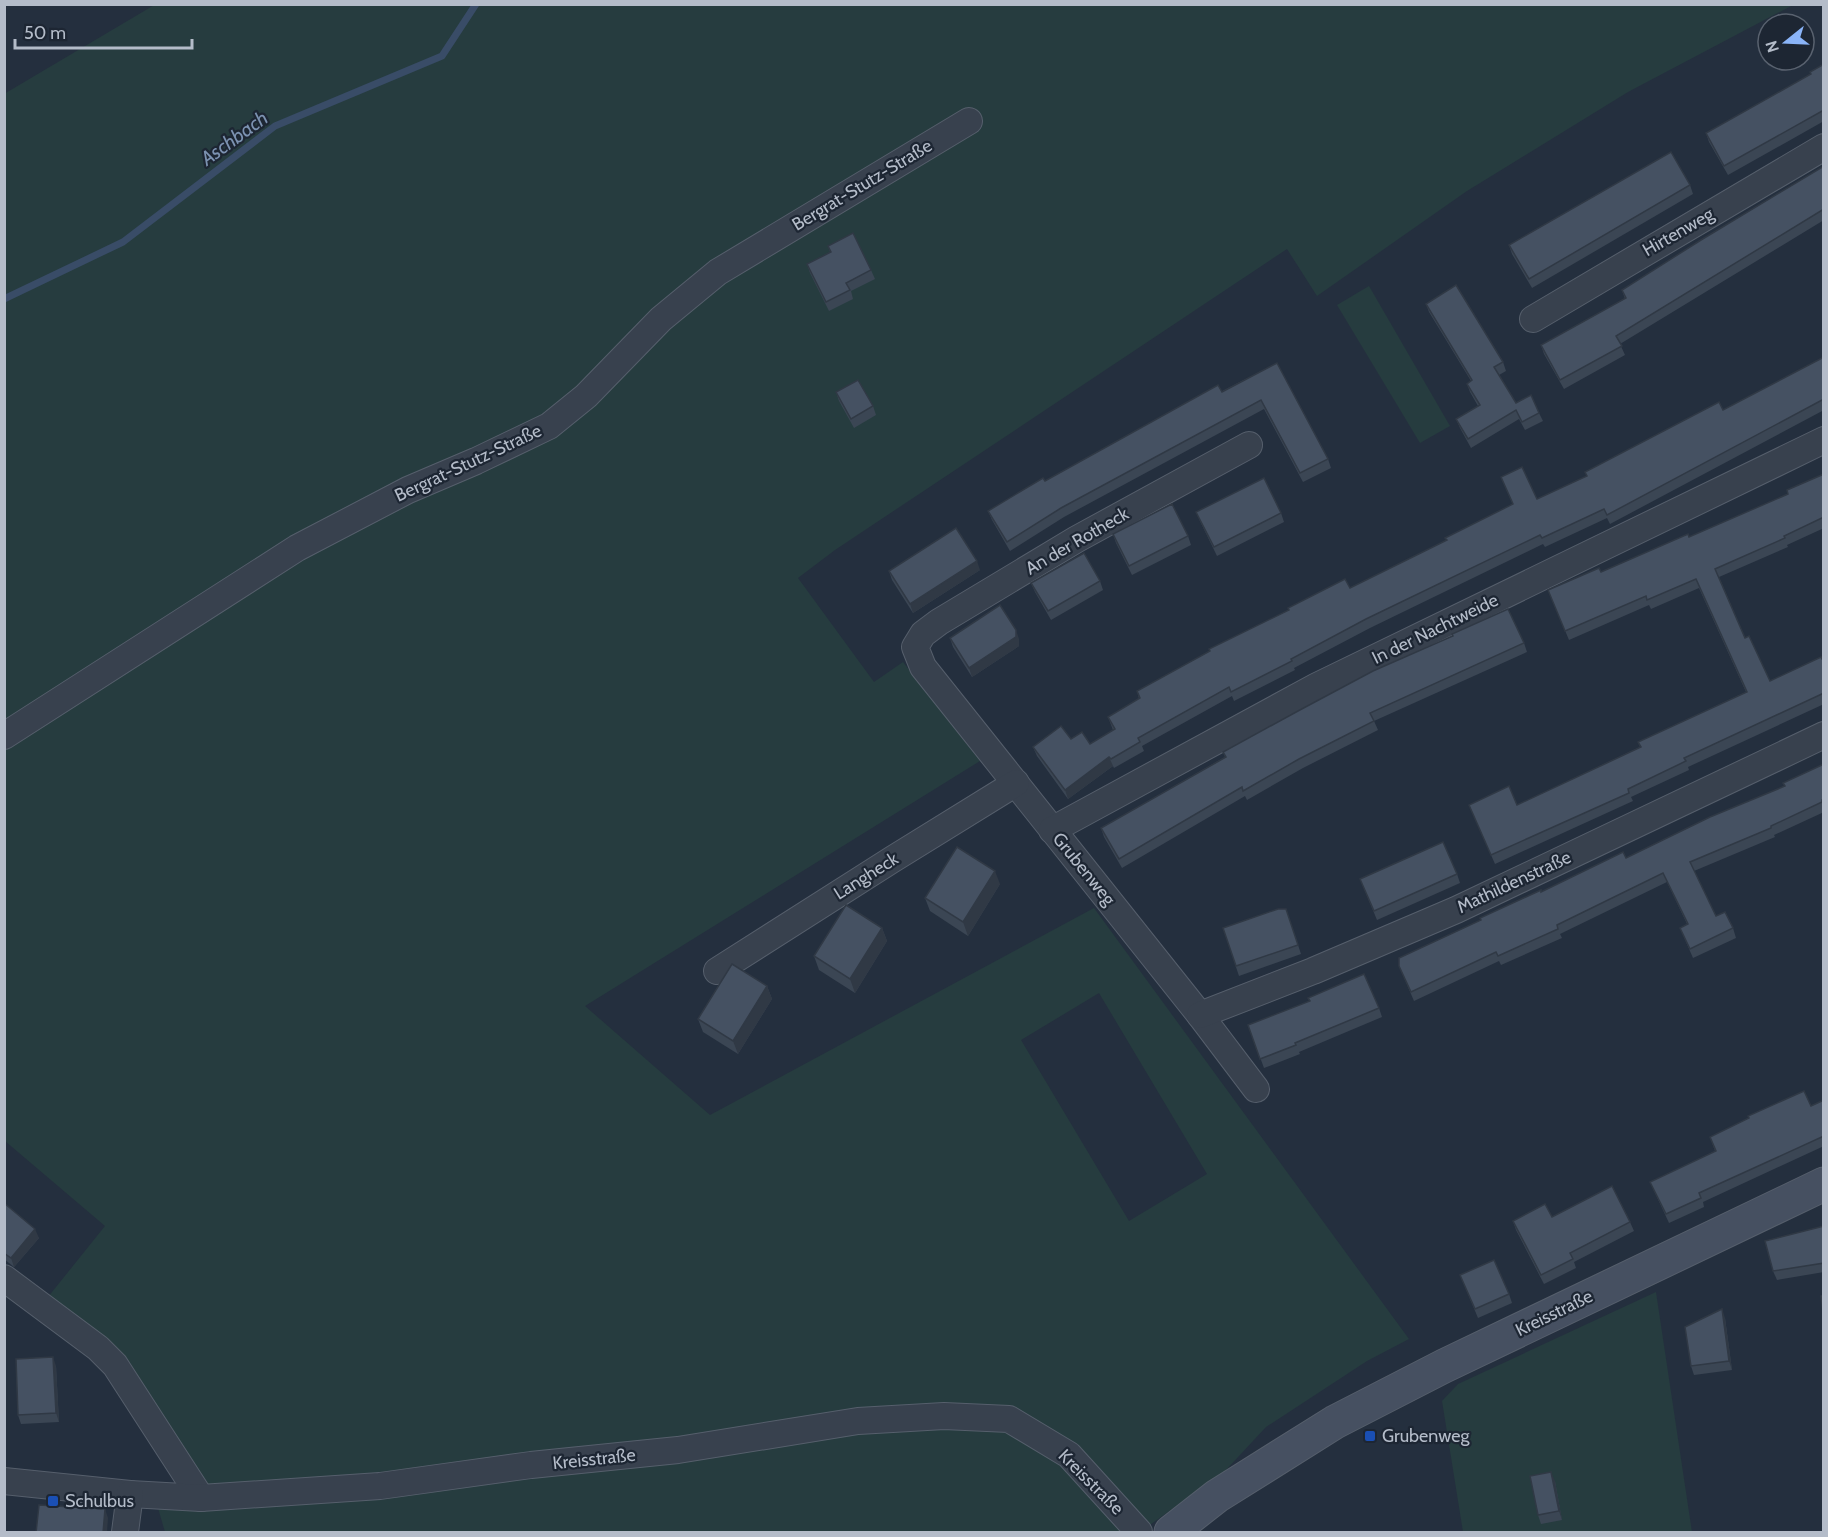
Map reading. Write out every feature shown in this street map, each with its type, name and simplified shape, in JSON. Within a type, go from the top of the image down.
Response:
[{"type":"street","name":"Bergrat-Stutz-Straße","points":[[4,736],[297,548],[408,490],[549,426],[586,396],[661,319],[718,272],[969,121]]},
{"type":"street","name":"Hirtenweg","points":[[1533,319],[1824,147]]},
{"type":"street","name":"In der Nachtweide","points":[[1052,830],[1317,686],[1824,440]]},
{"type":"street","name":"An der Rotheck","points":[[915,648],[922,634],[939,622],[1077,539],[1249,445]]},
{"type":"street","name":"Grubenweg","points":[[915,648],[923,667],[1200,1015],[1256,1089]]},
{"type":"street","name":"Mathildenstraße","points":[[1200,1015],[1313,971],[1456,910],[1824,735]]},
{"type":"street","name":"Langheck","points":[[717,971],[1016,783]]},
{"type":"street","name":"Kreisstraße","points":[[1171,1533],[1217,1496],[1335,1422],[1444,1366],[1824,1184]]},
{"type":"street","points":[[4,1278],[89,1341],[115,1365],[201,1498]]},
{"type":"street","name":"Kreisstraße","points":[[4,1481],[130,1494],[201,1498],[380,1486],[531,1465],[678,1450],[858,1420],[944,1416],[1009,1419],[1069,1455],[1139,1533]]},
{"type":"street","points":[[125,1533],[130,1494]]},
{"type":"green space","points":[[156,4],[1793,5],[1780,12],[1756,12],[1756,25],[1628,92],[1467,191],[1317,296],[1287,249],[835,550],[798,578],[874,682],[903,662],[980,761],[585,1006],[710,1115],[1094,908],[1409,1339],[1367,1361],[1266,1427],[1225,1471],[1140,1532],[165,1532],[153,1491],[208,1491],[48,1297],[105,1226],[5,1141],[4,94]],"holes":[[[1099,993],[1207,1174],[1129,1221],[1021,1040]]]},
{"type":"green space","points":[[1369,286],[1450,426],[1420,443],[1337,305]]},
{"type":"green space","points":[[1656,1292],[1692,1532],[1463,1532],[1442,1401],[1458,1384]]},
{"type":"building","points":[[1824,64],[1824,110],[1724,166],[1706,133],[1811,74],[1810,72],[1816,72],[1816,69]]},
{"type":"building","points":[[1671,152],[1690,185],[1529,279],[1509,245]]},
{"type":"building","points":[[1824,166],[1824,209],[1616,336],[1622,346],[1560,380],[1541,345],[1626,298],[1622,290]]},
{"type":"building","points":[[853,233],[871,270],[846,283],[850,290],[826,302],[807,264],[831,252],[828,246]]},
{"type":"building","points":[[1456,285],[1503,362],[1494,367],[1516,403],[1531,395],[1539,413],[1522,422],[1516,410],[1468,439],[1456,419],[1480,405],[1467,384],[1472,380],[1426,304]]},
{"type":"building","points":[[1824,357],[1824,399],[1607,515],[1604,509],[1542,538],[1540,535],[1366,619],[1231,692],[1229,687],[1138,738],[1140,742],[1111,759],[1109,757],[1065,790],[1033,747],[1061,726],[1071,739],[1082,732],[1090,744],[1115,729],[1108,717],[1140,698],[1137,691],[1210,651],[1209,649],[1289,610],[1288,608],[1345,579],[1350,588],[1513,504],[1501,477],[1522,467],[1537,499],[1587,476],[1585,472],[1719,402],[1723,410]]},
{"type":"building","points":[[1277,363],[1328,459],[1300,473],[1261,400],[1061,508],[1007,542],[988,511],[1043,478],[1045,481],[1218,385],[1222,392]]},
{"type":"building","points":[[858,380],[873,406],[851,419],[836,392]]},
{"type":"building","points":[[1824,474],[1824,517],[1784,536],[1785,538],[1715,569],[1745,638],[1749,636],[1770,681],[1821,657],[1824,658],[1824,693],[1684,758],[1686,761],[1628,789],[1629,793],[1491,855],[1469,805],[1509,786],[1517,805],[1641,747],[1638,742],[1747,692],[1696,579],[1647,600],[1646,596],[1565,631],[1548,590],[1599,568],[1601,572],[1688,534],[1689,537],[1788,494],[1787,490]]},
{"type":"building","points":[[1264,478],[1281,513],[1214,547],[1196,512]]},
{"type":"building","points":[[1172,504],[1188,536],[1129,566],[1113,534]]},
{"type":"building","points":[[956,528],[977,561],[910,604],[889,571]]},
{"type":"building","points":[[1084,553],[1100,581],[1048,611],[1031,583]]},
{"type":"building","points":[[1000,605],[1016,630],[1016,637],[969,668],[950,638]]},
{"type":"building","points":[[1508,609],[1524,643],[1370,713],[1374,721],[1299,759],[1243,791],[1242,787],[1119,859],[1101,828],[1226,757],[1223,752],[1298,711],[1373,671]]},
{"type":"building","points":[[1824,764],[1824,799],[1822,802],[1771,828],[1690,862],[1716,916],[1725,912],[1733,928],[1690,949],[1680,928],[1688,924],[1663,873],[1557,925],[1558,929],[1498,956],[1496,952],[1411,992],[1399,966],[1399,958],[1623,852],[1626,858],[1710,817],[1785,786],[1783,783]]},
{"type":"building","points":[[1443,842],[1457,874],[1374,911],[1360,879]]},
{"type":"building","points":[[957,847],[995,871],[963,922],[925,898]]},
{"type":"building","points":[[846,905],[882,928],[850,979],[814,956]]},
{"type":"building","points":[[1278,909],[1286,909],[1298,945],[1236,966],[1223,928]]},
{"type":"building","points":[[732,964],[767,986],[733,1041],[698,1019]]},
{"type":"building","points":[[1364,974],[1379,1008],[1260,1059],[1248,1025],[1310,1001],[1308,998]]},
{"type":"building","points":[[1804,1091],[1811,1106],[1824,1100],[1824,1136],[1699,1193],[1701,1198],[1666,1214],[1650,1182],[1716,1151],[1710,1137],[1749,1118],[1748,1116]]},
{"type":"building","points":[[1612,1186],[1630,1222],[1570,1253],[1573,1259],[1541,1275],[1513,1221],[1545,1204],[1552,1217]]},
{"type":"building","points":[[4,1203],[35,1229],[11,1258],[4,1253]]},
{"type":"building","points":[[1824,1226],[1824,1263],[1773,1271],[1765,1241]]},
{"type":"building","points":[[1494,1260],[1509,1294],[1475,1309],[1460,1275]]},
{"type":"building","points":[[1824,1295],[1824,1319],[1821,1296]]},
{"type":"building","points":[[1722,1309],[1729,1361],[1691,1366],[1685,1327]]},
{"type":"building","points":[[53,1357],[56,1413],[18,1415],[16,1359]]},
{"type":"building","points":[[1551,1472],[1559,1511],[1538,1515],[1530,1476]]},
{"type":"building","points":[[39,1505],[105,1509],[103,1533],[36,1533]]},
{"type":"waterway","name":"Aschbach","points":[[4,299],[123,242],[275,126],[442,56],[476,4]]},
{"type":"place","name":"Grubenweg","points":[[1370,1436]]},
{"type":"place","name":"Schulbus","points":[[53,1501]]}]
